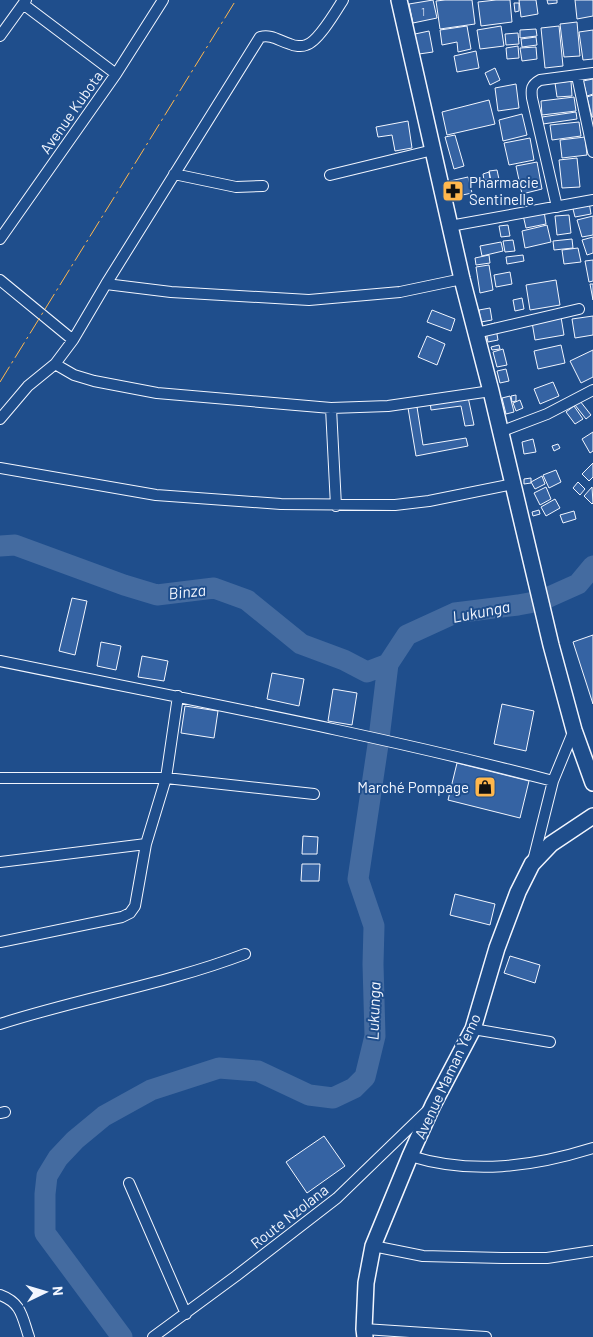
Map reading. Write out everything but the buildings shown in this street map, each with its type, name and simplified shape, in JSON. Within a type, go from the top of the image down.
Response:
[{"type":"street","name":"Avenue Kubota","points":[[0,239],[116,74],[163,0]]},
{"type":"street","points":[[0,419],[28,386],[55,364],[73,340],[260,37],[273,37],[292,45],[306,46],[314,41],[344,0]]},
{"type":"street","points":[[400,0],[462,279],[491,391],[551,645],[574,730],[593,772]]},
{"type":"street","points":[[0,36],[24,2],[116,74]]},
{"type":"street","points":[[557,207],[531,89],[533,84],[540,80],[593,73]]},
{"type":"street","points":[[577,76],[593,152]]},
{"type":"street","points":[[330,175],[433,150]]},
{"type":"street","points":[[174,174],[236,187],[264,186]]},
{"type":"street","points":[[450,226],[593,200]]},
{"type":"street","points":[[106,284],[171,292],[309,300],[400,292],[462,279]]},
{"type":"street","points":[[0,280],[73,340]]},
{"type":"street","points":[[476,333],[579,309]]},
{"type":"street","points":[[55,364],[74,375],[94,381],[157,393],[331,408],[388,406],[491,391]]},
{"type":"street","points":[[500,432],[547,414],[593,390]]},
{"type":"street","points":[[331,408],[336,506]]},
{"type":"street","points":[[0,468],[156,495],[336,506],[395,505],[430,501],[513,484]]},
{"type":"street","points":[[0,661],[390,741],[553,781]]},
{"type":"street","points":[[0,942],[122,917],[130,913],[135,906],[146,844],[166,778],[178,696]]},
{"type":"street","points":[[532,864],[553,781],[574,730]]},
{"type":"street","points":[[585,756],[593,782]]},
{"type":"street","points":[[0,778],[166,778],[314,794]]},
{"type":"street","name":"Avenue Maman Yemo","points":[[365,1333],[366,1283],[373,1246],[410,1156],[473,1028],[497,948],[518,892],[532,864],[551,844],[593,816]]},
{"type":"street","points":[[0,862],[146,844]]},
{"type":"street","points":[[0,1024],[41,1011],[205,969],[245,954]]},
{"type":"street","points":[[473,1028],[550,1042]]},
{"type":"street","name":"Route Nzolana","points":[[154,1336],[186,1314],[337,1198],[434,1105]]},
{"type":"street","points":[[410,1156],[444,1165],[486,1168],[560,1158],[593,1148]]},
{"type":"street","points":[[129,1183],[186,1314]]},
{"type":"street","points":[[373,1246],[422,1256],[502,1258],[547,1258],[593,1250]]},
{"type":"street","points":[[0,1295],[9,1298],[19,1306],[29,1337]]},
{"type":"street","points":[[365,1333],[486,1337]]},
{"type":"waterway","name":"Binza","points":[[0,546],[15,545],[124,585],[157,595],[214,588],[247,600],[301,644],[344,660],[367,672],[388,664]]},
{"type":"waterway","name":"Lukunga","points":[[122,1337],[45,1233],[47,1176],[58,1158],[75,1140],[104,1116],[151,1090],[219,1068],[258,1071],[309,1095],[333,1098],[354,1088],[365,1077],[375,1036],[374,926],[358,879],[388,664],[407,635],[455,613],[540,601],[578,584],[593,566]]},
{"type":"power","points":[[0,382],[236,0]]},
{"type":"place","name":"Pharmacie Sentinelle","points":[[453,191]]},
{"type":"place","name":"Marché Pompage","points":[[485,787]]}]
